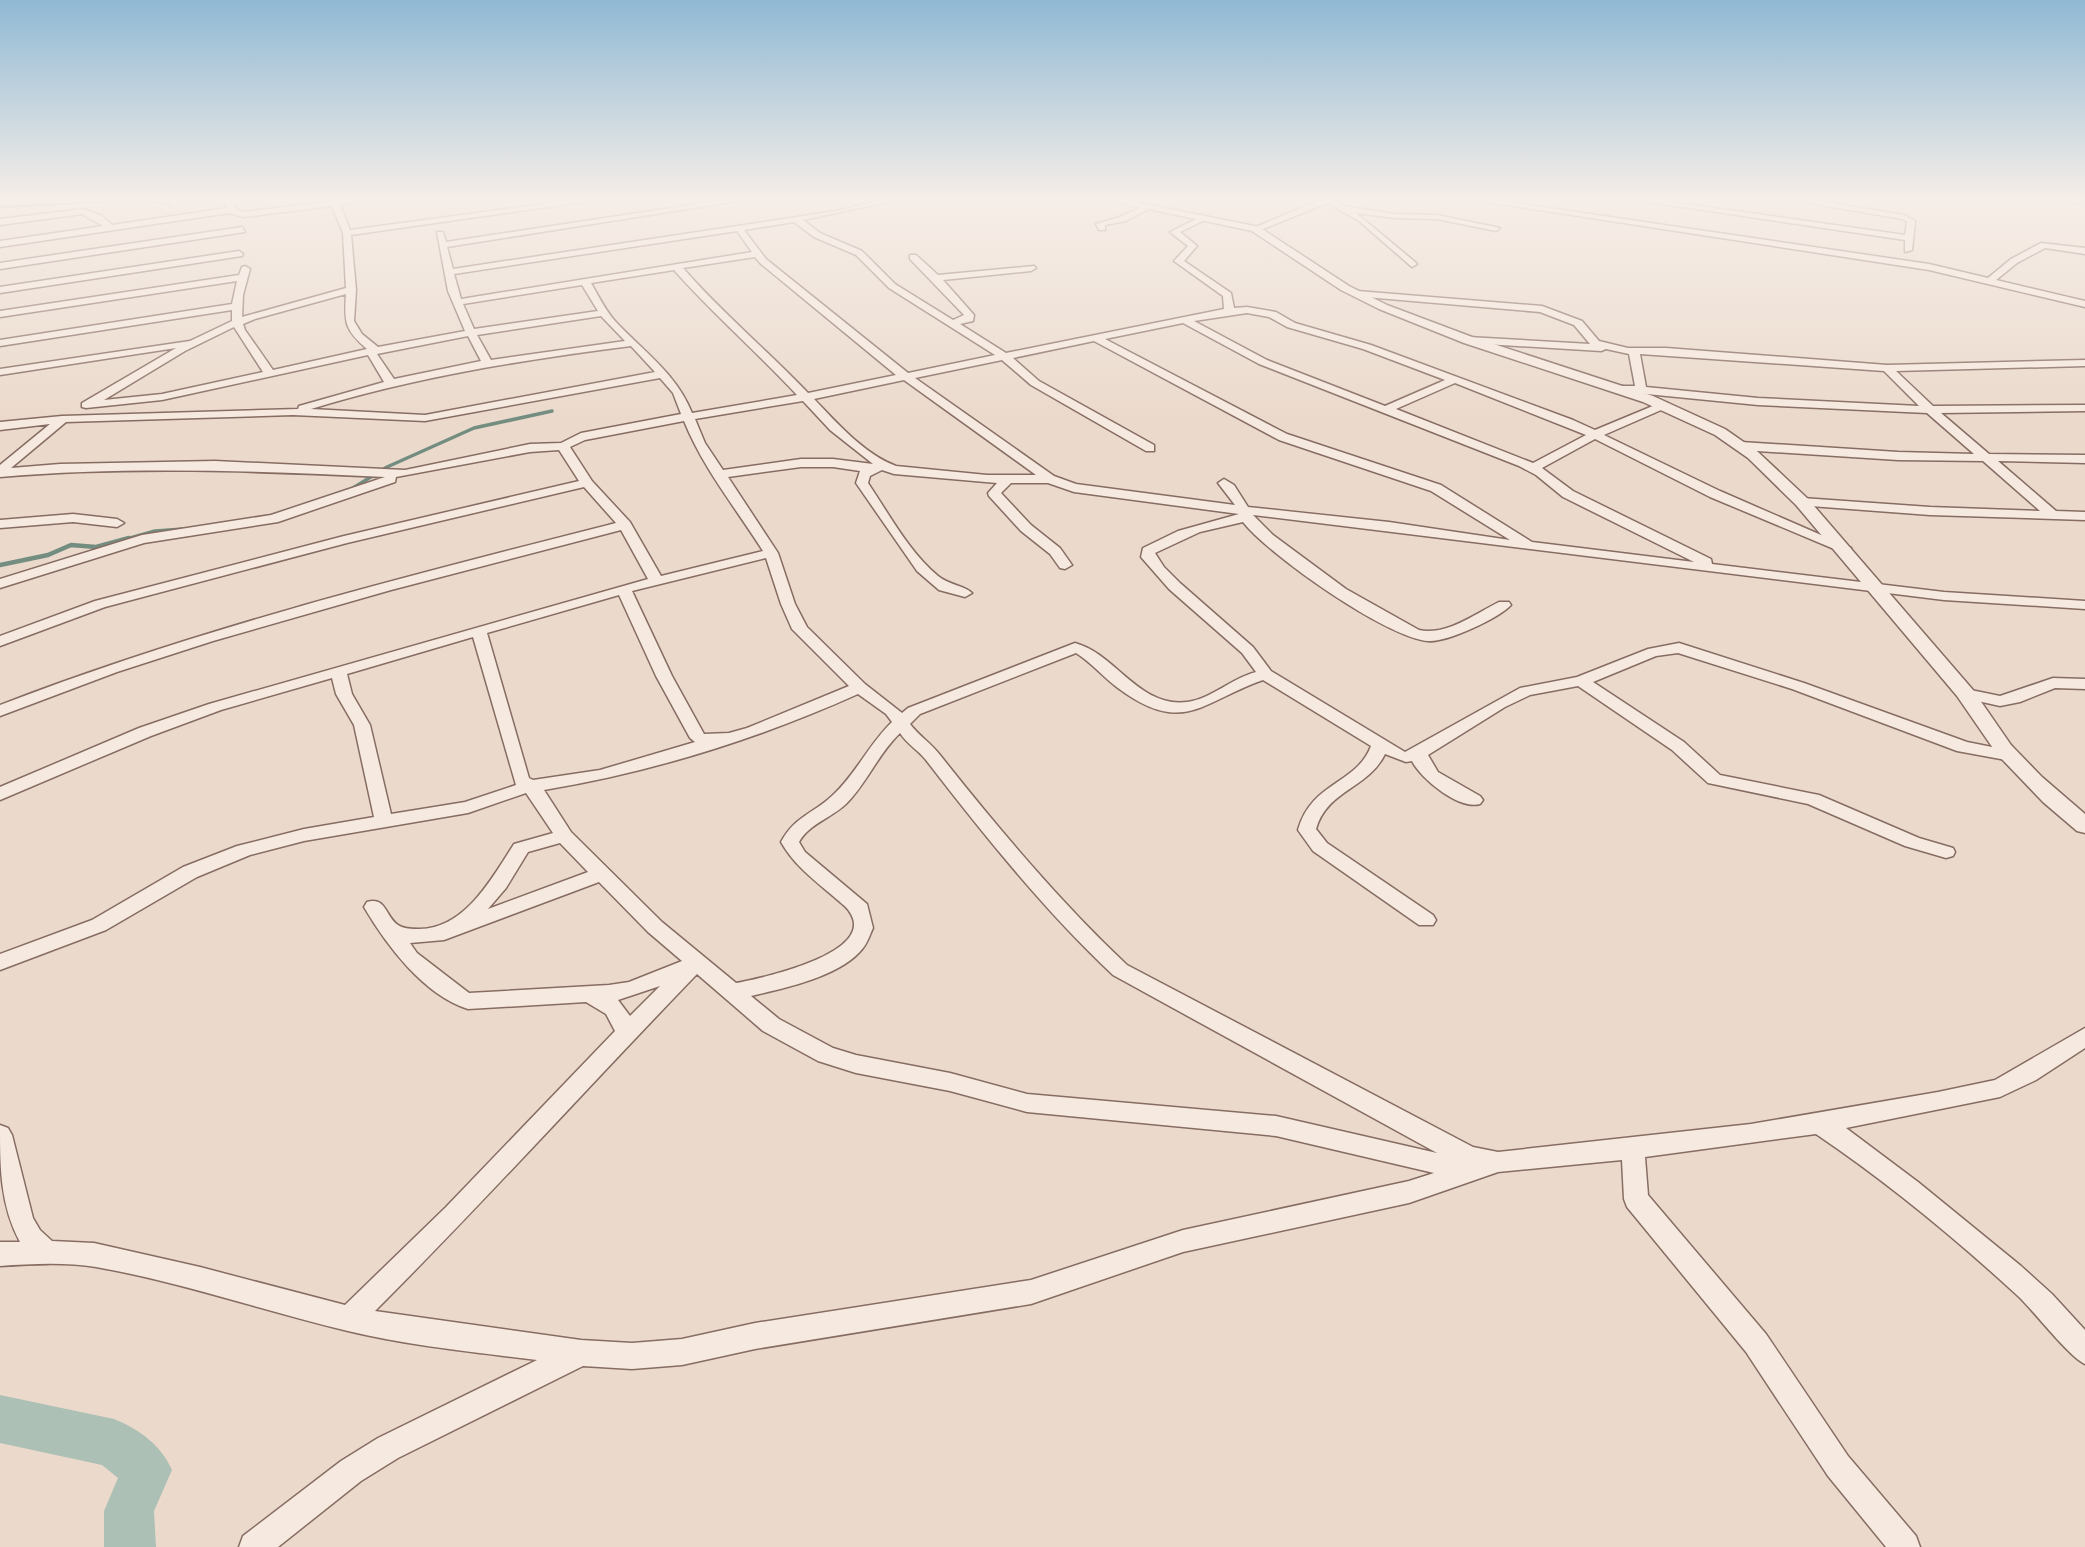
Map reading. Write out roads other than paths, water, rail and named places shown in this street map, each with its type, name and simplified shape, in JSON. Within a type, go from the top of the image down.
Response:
[{"type":"street","points":[[0,290],[131,270]]},
{"type":"street","points":[[244,270],[236,306],[237,322],[243,336],[262,357],[270,374]]},
{"type":"street","points":[[350,270],[349,321],[358,336],[374,351],[391,384]]},
{"type":"street","points":[[461,270],[449,272],[471,333],[488,364]]},
{"type":"street","points":[[458,302],[651,270]]},
{"type":"street","points":[[680,270],[726,321],[767,356],[876,467]]},
{"type":"street","points":[[775,270],[904,375],[1050,479],[1074,488],[1246,514],[1716,566],[1944,596],[2085,605]]},
{"type":"street","points":[[876,270],[892,286],[1004,356],[1054,394],[1150,448]]},
{"type":"street","points":[[927,270],[969,315],[969,318],[952,323]]},
{"type":"street","points":[[936,278],[1010,270]]},
{"type":"street","points":[[1192,270],[1228,295],[1229,311]]},
{"type":"street","points":[[1320,270],[1357,294],[1392,311],[1468,340],[1664,405],[1708,425],[1741,446],[1801,502],[1844,548],[1966,694],[2006,755],[2085,826]]},
{"type":"street","points":[[1940,270],[1991,280],[2085,304]]},
{"type":"street","points":[[1991,280],[2003,270]]},
{"type":"street","points":[[0,314],[243,277]]},
{"type":"street","points":[[585,281],[603,313],[678,392],[693,432],[718,475],[771,553],[788,604],[800,629],[859,687],[892,711],[929,752],[995,836],[1084,936],[1120,970],[1443,1144],[1470,1157],[1498,1162]]},
{"type":"street","points":[[0,472],[62,419],[197,341],[237,322],[287,305],[351,290]]},
{"type":"street","points":[[1357,294],[1582,312]]},
{"type":"street","points":[[0,343],[236,306]]},
{"type":"street","points":[[1542,309],[1570,318],[1585,328],[1592,340],[1613,349]]},
{"type":"street","points":[[0,584],[142,539],[273,519],[405,474],[530,448],[563,446],[581,437],[805,397],[1229,311],[1268,313],[1291,325],[1367,347],[1596,434],[1625,451],[1715,494],[1844,548]]},
{"type":"street","points":[[86,405],[154,399],[374,351],[603,313]]},
{"type":"street","points":[[1183,319],[1263,362],[1533,468],[1569,494],[1716,566]]},
{"type":"street","points":[[1096,338],[1283,437],[1436,488],[1527,545]]},
{"type":"street","points":[[1468,340],[1634,352],[1665,351],[1887,368],[2085,363]]},
{"type":"street","points":[[0,372],[197,341]]},
{"type":"street","points":[[293,412],[391,384],[488,364],[632,343]]},
{"type":"street","points":[[1634,352],[1641,389]]},
{"type":"street","points":[[1887,368],[1928,408],[2053,515]]},
{"type":"street","points":[[0,426],[62,419],[293,412],[431,417],[663,374]]},
{"type":"street","points":[[1387,409],[1453,380]]},
{"type":"street","points":[[1616,388],[1712,398],[1928,408],[2085,408]]},
{"type":"street","points":[[1533,468],[1596,434],[1664,405]]},
{"type":"street","points":[[563,446],[587,483],[625,525],[656,580]]},
{"type":"street","points":[[1741,446],[1898,456],[2085,458]]},
{"type":"street","points":[[1020,456],[1014,466],[1015,471],[995,489],[995,495],[1026,528],[1050,545],[1065,565]]},
{"type":"street","points":[[718,475],[801,463],[833,463],[928,475],[1050,479]]},
{"type":"street","points":[[0,472],[215,465],[405,474]]},
{"type":"street","points":[[876,467],[864,474],[862,483],[904,544],[931,578],[946,588],[965,593]]},
{"type":"street","points":[[0,641],[100,604],[344,540],[587,483]]},
{"type":"street","points":[[1224,484],[1231,488],[1246,514],[1295,560],[1324,581],[1421,636],[1437,636],[1504,604]]},
{"type":"street","points":[[1801,502],[1930,511],[2085,516]]},
{"type":"street","points":[[1246,514],[1164,543],[1148,551],[1148,557],[1186,598],[1255,656],[1265,674],[1398,755],[1406,757],[1419,753],[1499,704],[1526,691],[1581,681],[1653,652],[1679,648],[1798,686],[1963,747],[2006,755]]},
{"type":"street","points":[[0,524],[73,518],[117,523]]},
{"type":"street","points":[[0,711],[127,663],[217,635],[338,600],[625,525]]},
{"type":"street","points":[[0,794],[175,721],[624,589],[771,553]]},
{"type":"street","points":[[624,589],[664,676],[698,738],[704,742],[715,742]]},
{"type":"street","points":[[480,631],[517,773],[527,787],[537,794],[564,836],[655,927],[771,1025],[826,1055],[856,1064],[950,1082],[1027,1104],[1276,1126],[1466,1171]]},
{"type":"street","points":[[731,992],[771,986],[804,975],[858,943],[865,933],[865,920],[860,909],[798,856],[790,842],[797,829],[840,799],[900,722],[927,705],[1075,648],[1084,651],[1114,677],[1144,697],[1177,707],[1197,705],[1229,687],[1265,674]]},
{"type":"street","points":[[338,671],[344,694],[362,726],[384,821]]},
{"type":"street","points":[[1581,681],[1678,746],[1714,779],[1813,800],[1912,842],[1946,852]]},
{"type":"street","points":[[1966,694],[2000,701],[2014,699],[2053,683],[2085,684]]},
{"type":"street","points":[[0,962],[99,925],[157,890],[220,859],[270,842],[468,807],[527,787],[601,775],[754,732],[859,687]]},
{"type":"street","points":[[1380,744],[1378,756],[1370,765],[1317,803],[1308,817],[1307,830],[1320,847],[1426,920]]},
{"type":"street","points":[[1419,753],[1419,762],[1433,777],[1474,800]]},
{"type":"street","points":[[460,928],[499,883],[521,848],[564,836]]},
{"type":"street","points":[[390,930],[402,936],[437,935],[601,874]]},
{"type":"street","points":[[374,907],[410,958],[458,997],[468,1001],[632,989],[697,962]]},
{"type":"street","points":[[349,1319],[456,1215],[626,1033],[697,962]]},
{"type":"street","points":[[589,994],[607,1002],[621,1014],[626,1033]]},
{"type":"street","points":[[0,1254],[46,1252],[94,1255],[200,1279],[349,1319],[419,1332],[581,1353],[632,1356],[682,1352],[755,1336],[1031,1292],[1183,1241],[1409,1192],[1498,1162],[1697,1142],[2000,1088],[2028,1074],[2085,1037]]},
{"type":"street","points":[[1818,1122],[1868,1156],[1992,1258],[2059,1318],[2085,1351]]},
{"type":"street","points":[[0,1135],[21,1221],[31,1238],[46,1252]]},
{"type":"street","points":[[1633,1149],[1636,1199],[1756,1343],[1838,1466],[1905,1547]]},
{"type":"street","points":[[254,1547],[351,1471],[388,1448],[581,1353]]},
{"type":"waterway","points":[[348,491],[387,467],[474,428],[552,411]]},
{"type":"waterway","points":[[123,540],[155,531],[183,529]]},
{"type":"waterway","points":[[0,565],[48,555],[71,545],[96,547],[129,538]]},
{"type":"waterway","points":[[0,1419],[114,1443],[147,1470],[129,1511],[130,1547]]}]
